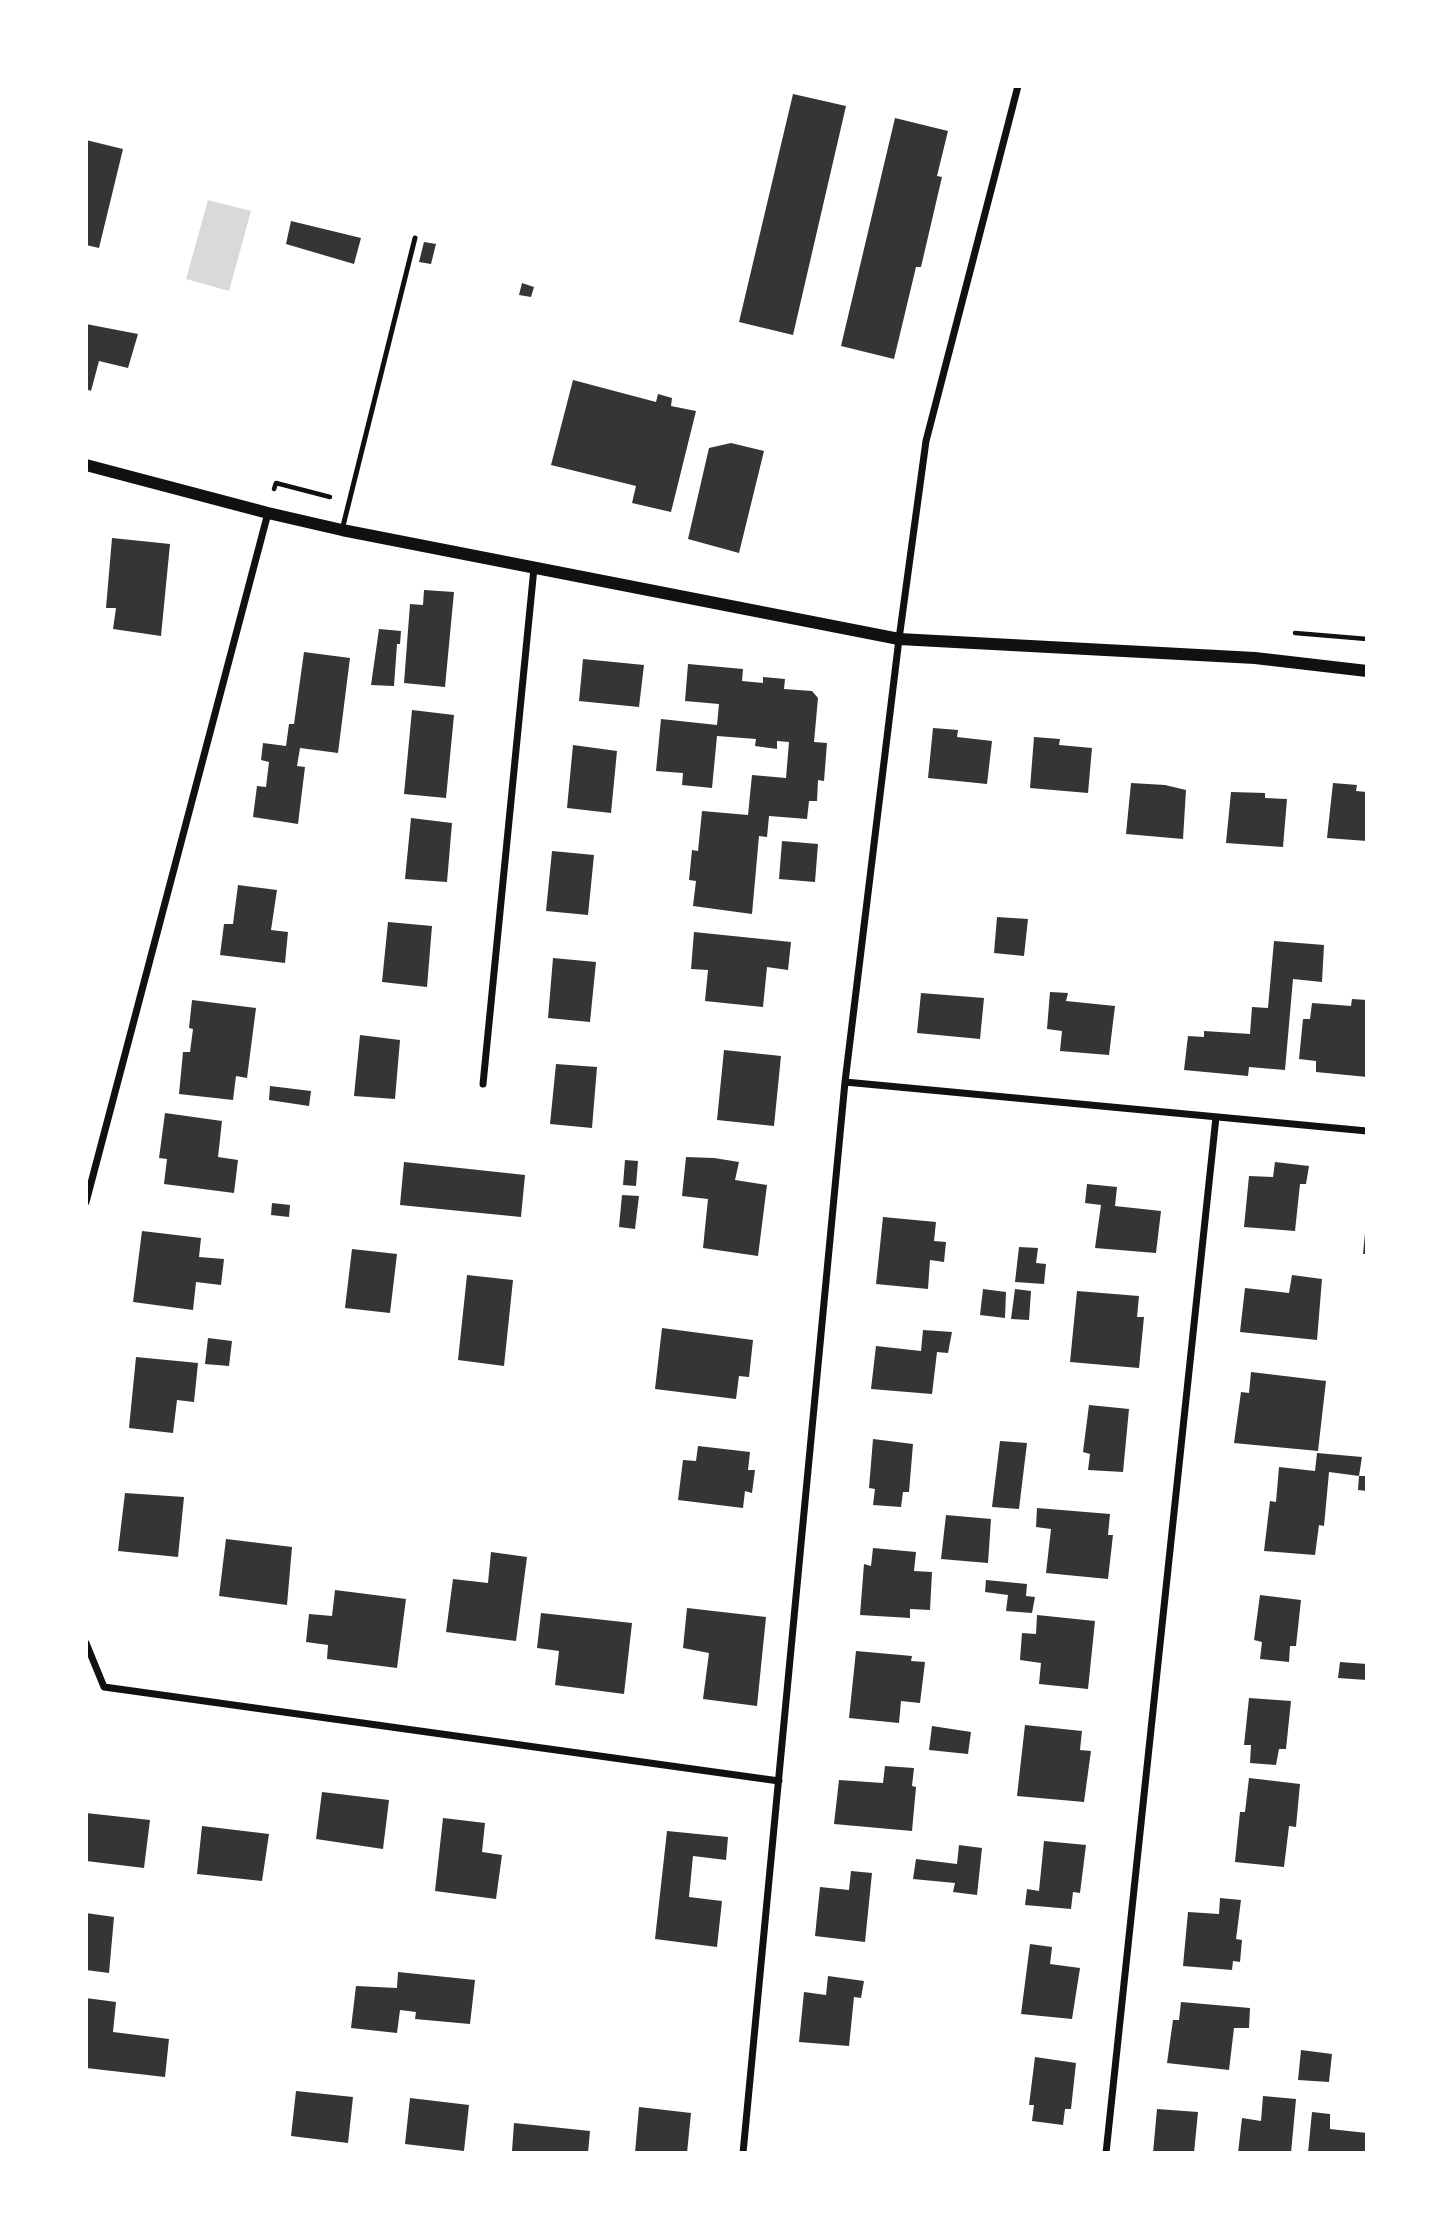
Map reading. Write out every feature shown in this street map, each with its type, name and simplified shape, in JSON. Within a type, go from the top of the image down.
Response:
[{"type":"street","points":[[743,2153],[845,1082],[899,639],[926,441],[1018,86]]},
{"type":"street","points":[[86,465],[342,530],[899,639],[1255,658],[1367,671]]},
{"type":"street","points":[[86,1202],[268,513]]},
{"type":"street","points":[[483,1084],[534,568]]},
{"type":"street","points":[[845,1082],[1367,1131]]},
{"type":"street","points":[[1106,2153],[1216,1117]]},
{"type":"street","points":[[86,1643],[104,1687],[779,1781]]},
{"type":"lane","points":[[342,530],[415,238]]},
{"type":"path","points":[[268,513],[276,484],[348,502]]},
{"type":"path","points":[[1287,633],[1367,639]]},
{"type":"shaded area","points":[[208,200],[251,211],[229,291],[186,279]]},
{"type":"building","points":[[793,94],[846,106],[793,335],[739,322]]},
{"type":"building","points":[[895,118],[948,131],[937,176],[942,177],[921,267],[916,267],[894,359],[841,346]]},
{"type":"building","points":[[86,140],[123,149],[99,248],[86,245]]},
{"type":"building","points":[[291,221],[361,238],[354,264],[286,244]]},
{"type":"building","points":[[424,242],[436,244],[431,264],[419,262]]},
{"type":"building","points":[[522,283],[534,287],[531,297],[519,295]]},
{"type":"building","points":[[86,324],[138,334],[128,368],[99,361],[91,391],[86,389]]},
{"type":"building","points":[[573,380],[656,402],[658,394],[672,398],[671,406],[696,411],[671,512],[632,503],[636,486],[551,465]]},
{"type":"building","points":[[731,443],[764,451],[739,553],[688,539],[709,448]]},
{"type":"building","points":[[112,538],[170,544],[161,636],[113,629],[116,608],[106,608]]},
{"type":"building","points":[[424,590],[454,592],[445,687],[404,683],[410,604],[423,605]]},
{"type":"building","points":[[379,629],[401,631],[400,644],[397,644],[394,686],[371,685]]},
{"type":"building","points":[[304,652],[350,658],[338,753],[300,748],[297,766],[305,767],[298,824],[253,817],[257,786],[266,787],[269,762],[261,760],[263,743],[286,746],[289,724],[294,724]]},
{"type":"building","points":[[583,659],[644,665],[639,707],[579,701]]},
{"type":"building","points":[[688,664],[743,669],[742,681],[763,683],[763,677],[785,679],[784,689],[812,691],[818,698],[814,742],[827,743],[824,781],[818,780],[817,801],[809,801],[807,819],[769,816],[767,837],[759,836],[752,914],[693,906],[696,881],[689,880],[692,850],[698,851],[702,811],[748,815],[752,775],[786,778],[789,742],[777,741],[777,749],[755,746],[756,739],[717,736],[712,788],[682,785],[683,773],[656,771],[661,719],[717,725],[719,704],[685,701]]},
{"type":"building","points":[[412,710],[454,715],[446,798],[404,794]]},
{"type":"building","points":[[933,728],[958,730],[957,737],[992,741],[987,784],[928,778]]},
{"type":"building","points":[[1034,737],[1060,739],[1059,745],[1092,748],[1088,793],[1030,788]]},
{"type":"building","points":[[573,745],[617,751],[611,813],[567,808]]},
{"type":"building","points":[[1131,783],[1165,785],[1186,790],[1183,839],[1126,834]]},
{"type":"building","points":[[1333,783],[1357,785],[1356,791],[1367,792],[1367,841],[1327,838]]},
{"type":"building","points":[[1231,792],[1265,793],[1265,798],[1287,799],[1283,847],[1226,843]]},
{"type":"building","points":[[411,818],[452,823],[447,882],[405,879]]},
{"type":"building","points":[[782,841],[818,844],[815,882],[779,879]]},
{"type":"building","points":[[552,851],[594,855],[588,915],[546,911]]},
{"type":"building","points":[[238,885],[277,890],[271,930],[288,932],[285,963],[220,955],[224,924],[233,924]]},
{"type":"building","points":[[997,917],[1028,919],[1024,956],[994,953]]},
{"type":"building","points":[[388,922],[432,926],[427,987],[382,982]]},
{"type":"building","points":[[694,932],[791,942],[788,970],[767,967],[763,1007],[705,1001],[708,970],[691,969]]},
{"type":"building","points":[[1274,941],[1324,945],[1322,982],[1293,979],[1285,1070],[1249,1067],[1248,1076],[1184,1070],[1188,1036],[1204,1037],[1204,1031],[1250,1034],[1252,1007],[1268,1008]]},
{"type":"building","points":[[553,958],[596,962],[590,1022],[548,1018]]},
{"type":"building","points":[[1050,992],[1068,993],[1066,1001],[1115,1006],[1109,1055],[1060,1051],[1062,1031],[1047,1029]]},
{"type":"building","points":[[921,993],[984,998],[980,1039],[917,1033]]},
{"type":"building","points":[[1352,999],[1367,1000],[1367,1077],[1316,1072],[1316,1061],[1299,1059],[1303,1019],[1310,1019],[1312,1003],[1351,1006]]},
{"type":"building","points":[[192,1000],[256,1008],[247,1078],[236,1076],[233,1100],[179,1094],[183,1052],[190,1052],[193,1029],[189,1028]]},
{"type":"building","points":[[360,1035],[400,1040],[395,1099],[354,1096]]},
{"type":"building","points":[[724,1050],[781,1056],[774,1126],[717,1120]]},
{"type":"building","points":[[556,1064],[597,1067],[592,1128],[550,1124]]},
{"type":"building","points":[[270,1086],[311,1091],[309,1106],[269,1100]]},
{"type":"building","points":[[165,1113],[222,1121],[218,1157],[238,1160],[234,1193],[164,1184],[167,1159],[159,1158]]},
{"type":"building","points":[[686,1157],[739,1162],[735,1180],[767,1185],[758,1256],[703,1248],[708,1199],[682,1196]]},
{"type":"building","points":[[625,1160],[638,1161],[636,1186],[623,1185]]},
{"type":"building","points":[[404,1162],[525,1175],[521,1217],[400,1205]]},
{"type":"building","points":[[1275,1162],[1309,1166],[1306,1184],[1300,1184],[1295,1231],[1244,1227],[1249,1176],[1273,1177]]},
{"type":"building","points":[[1087,1184],[1117,1187],[1115,1206],[1161,1211],[1156,1253],[1095,1248],[1101,1205],[1085,1203]]},
{"type":"building","points":[[622,1195],[639,1196],[635,1229],[619,1227]]},
{"type":"building","points":[[272,1203],[290,1205],[289,1217],[271,1215]]},
{"type":"building","points":[[883,1217],[936,1222],[934,1241],[946,1242],[944,1262],[930,1260],[928,1289],[876,1284]]},
{"type":"building","points":[[142,1231],[201,1238],[199,1257],[224,1259],[221,1285],[196,1282],[193,1310],[133,1302]]},
{"type":"building","points":[[1365,1233],[1367,1254],[1363,1254]]},
{"type":"building","points":[[1019,1247],[1038,1248],[1036,1263],[1046,1264],[1044,1284],[1015,1282]]},
{"type":"building","points":[[352,1249],[397,1254],[390,1313],[345,1308]]},
{"type":"building","points":[[467,1275],[513,1280],[504,1366],[458,1360]]},
{"type":"building","points":[[1292,1275],[1322,1279],[1317,1340],[1240,1332],[1245,1288],[1289,1293]]},
{"type":"building","points":[[983,1289],[1006,1292],[1005,1318],[980,1315]]},
{"type":"building","points":[[1015,1289],[1031,1291],[1029,1320],[1011,1319]]},
{"type":"building","points":[[1077,1291],[1139,1296],[1137,1317],[1144,1317],[1139,1368],[1070,1362]]},
{"type":"building","points":[[662,1328],[753,1340],[749,1377],[739,1376],[736,1399],[655,1389]]},
{"type":"building","points":[[923,1330],[952,1332],[948,1353],[937,1352],[932,1394],[871,1389],[876,1346],[921,1351]]},
{"type":"building","points":[[208,1338],[232,1341],[229,1366],[205,1364]]},
{"type":"building","points":[[136,1357],[198,1363],[194,1402],[177,1400],[173,1433],[129,1428]]},
{"type":"building","points":[[1251,1372],[1326,1381],[1318,1451],[1234,1443],[1241,1392],[1249,1393]]},
{"type":"building","points":[[1089,1405],[1129,1409],[1123,1472],[1088,1470],[1090,1454],[1083,1452]]},
{"type":"building","points":[[873,1439],[913,1444],[909,1492],[903,1492],[901,1507],[873,1505],[875,1489],[869,1488]]},
{"type":"building","points":[[1000,1441],[1027,1443],[1019,1509],[992,1507]]},
{"type":"building","points":[[698,1446],[750,1452],[748,1470],[755,1470],[752,1493],[745,1491],[743,1508],[678,1500],[683,1460],[696,1461]]},
{"type":"building","points":[[1317,1453],[1362,1457],[1359,1476],[1329,1472],[1324,1526],[1319,1525],[1315,1555],[1264,1551],[1270,1501],[1276,1502],[1279,1467],[1315,1471]]},
{"type":"building","points":[[1359,1476],[1367,1476],[1367,1491],[1358,1490]]},
{"type":"building","points":[[125,1493],[184,1497],[178,1557],[118,1551]]},
{"type":"building","points":[[1037,1508],[1110,1514],[1108,1535],[1113,1535],[1108,1579],[1046,1573],[1051,1529],[1036,1527]]},
{"type":"building","points":[[946,1515],[991,1519],[988,1563],[941,1559]]},
{"type":"building","points":[[226,1539],[292,1547],[287,1605],[219,1596]]},
{"type":"building","points":[[873,1548],[916,1552],[914,1571],[932,1572],[930,1610],[910,1609],[910,1618],[860,1615],[864,1564],[871,1566]]},
{"type":"building","points":[[491,1552],[527,1557],[516,1641],[446,1632],[453,1579],[488,1583]]},
{"type":"building","points":[[986,1580],[1027,1584],[1026,1596],[1035,1597],[1032,1613],[1006,1611],[1008,1595],[985,1592]]},
{"type":"building","points":[[335,1590],[406,1599],[397,1668],[327,1659],[328,1645],[306,1642],[309,1614],[332,1616]]},
{"type":"building","points":[[1260,1595],[1301,1600],[1296,1646],[1290,1646],[1289,1662],[1260,1659],[1262,1642],[1254,1640]]},
{"type":"building","points":[[687,1608],[766,1617],[757,1706],[703,1699],[709,1653],[683,1648]]},
{"type":"building","points":[[541,1613],[632,1623],[624,1694],[555,1685],[559,1651],[537,1648]]},
{"type":"building","points":[[1037,1615],[1095,1621],[1088,1689],[1039,1684],[1041,1663],[1020,1660],[1022,1633],[1036,1634]]},
{"type":"building","points":[[856,1651],[912,1656],[911,1661],[925,1662],[920,1703],[901,1701],[899,1723],[849,1718]]},
{"type":"building","points":[[1340,1662],[1367,1664],[1367,1680],[1338,1678]]},
{"type":"building","points":[[1249,1698],[1291,1701],[1286,1749],[1279,1749],[1276,1765],[1250,1763],[1251,1745],[1244,1745]]},
{"type":"building","points":[[1025,1725],[1082,1731],[1080,1750],[1091,1751],[1084,1802],[1017,1796]]},
{"type":"building","points":[[932,1726],[971,1732],[968,1754],[929,1750]]},
{"type":"building","points":[[885,1766],[914,1768],[912,1786],[916,1787],[912,1831],[834,1824],[839,1780],[883,1783]]},
{"type":"building","points":[[1249,1778],[1300,1784],[1296,1827],[1289,1826],[1284,1867],[1235,1862],[1240,1812],[1245,1812]]},
{"type":"building","points":[[322,1792],[389,1800],[383,1849],[316,1839]]},
{"type":"building","points":[[86,1813],[150,1820],[144,1868],[86,1861]]},
{"type":"building","points":[[443,1818],[485,1823],[482,1852],[502,1855],[496,1899],[435,1891]]},
{"type":"building","points":[[202,1826],[269,1834],[262,1881],[197,1874]]},
{"type":"building","points":[[667,1831],[728,1837],[726,1860],[693,1856],[689,1897],[722,1901],[717,1947],[655,1939]]},
{"type":"building","points":[[1044,1841],[1086,1845],[1080,1893],[1073,1892],[1071,1909],[1025,1905],[1027,1889],[1039,1891]]},
{"type":"building","points":[[959,1845],[982,1848],[977,1895],[953,1892],[955,1883],[913,1879],[916,1859],[957,1864]]},
{"type":"building","points":[[851,1871],[872,1873],[865,1942],[815,1936],[820,1887],[849,1890]]},
{"type":"building","points":[[1220,1898],[1241,1900],[1236,1939],[1242,1940],[1240,1962],[1233,1961],[1232,1970],[1183,1966],[1188,1912],[1219,1914]]},
{"type":"building","points":[[86,1913],[114,1917],[109,1973],[86,1970]]},
{"type":"building","points":[[1030,1944],[1052,1947],[1050,1964],[1080,1968],[1072,2019],[1021,2014]]},
{"type":"building","points":[[398,1972],[475,1980],[470,2024],[415,2019],[416,2012],[400,2010],[397,2033],[351,2028],[356,1986],[397,1988]]},
{"type":"building","points":[[828,1976],[864,1981],[861,1998],[854,1997],[849,2046],[799,2042],[804,1992],[826,1995]]},
{"type":"building","points":[[86,1998],[116,2002],[113,2032],[169,2039],[165,2077],[86,2068]]},
{"type":"building","points":[[1181,2002],[1250,2008],[1249,2028],[1234,2028],[1229,2070],[1167,2063],[1173,2020],[1179,2020]]},
{"type":"building","points":[[1301,2050],[1332,2054],[1329,2082],[1298,2080]]},
{"type":"building","points":[[1035,2057],[1076,2063],[1071,2109],[1065,2109],[1063,2125],[1032,2121],[1034,2105],[1029,2105]]},
{"type":"building","points":[[296,2091],[353,2097],[348,2143],[291,2136]]},
{"type":"building","points":[[1263,2096],[1296,2099],[1291,2153],[1238,2153],[1242,2118],[1261,2121]]},
{"type":"building","points":[[410,2098],[469,2105],[464,2151],[405,2144]]},
{"type":"building","points":[[639,2107],[691,2113],[687,2153],[635,2153]]},
{"type":"building","points":[[1157,2109],[1198,2112],[1194,2153],[1153,2153]]},
{"type":"building","points":[[1312,2112],[1330,2114],[1330,2129],[1367,2133],[1367,2153],[1308,2153]]},
{"type":"building","points":[[514,2123],[590,2131],[588,2153],[512,2151]]}]
